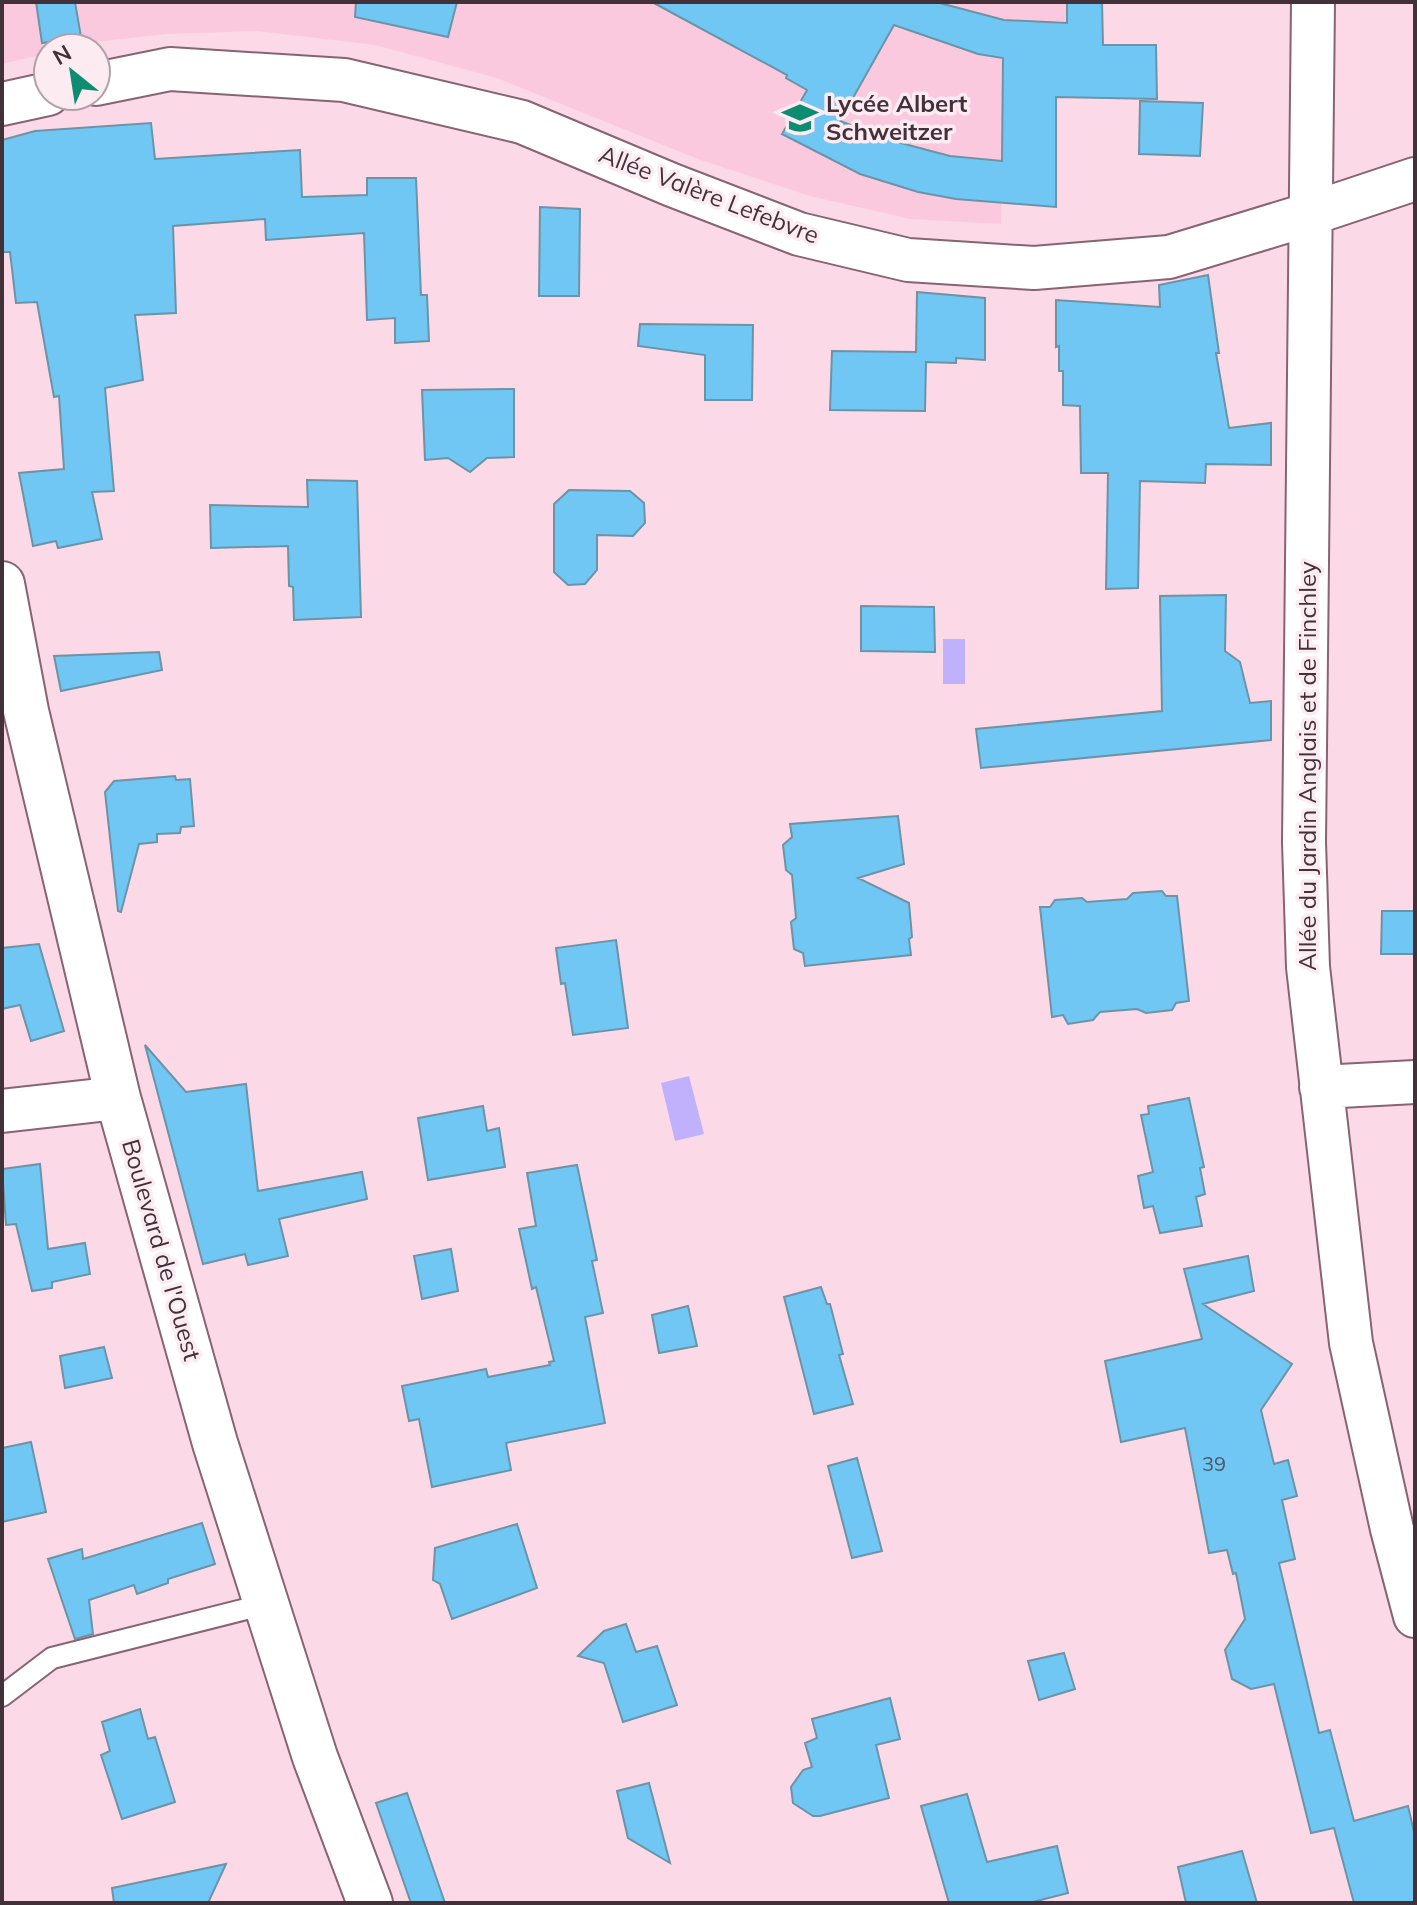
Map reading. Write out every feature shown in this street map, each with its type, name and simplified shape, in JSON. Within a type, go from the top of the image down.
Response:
[{"type":"street","name":"Allée du Jardin Anglais et de Finchley","points":[[1313,2],[1304,842],[1308,967],[1351,1343],[1392,1529],[1415,1616]]},
{"type":"street","name":"Allée Valère Lefebvre","points":[[112,81],[170,69],[344,80],[522,122],[799,234],[908,260],[1034,268],[1169,257],[1415,179]]},
{"type":"street","points":[[2,104],[32,97]]},
{"type":"street","name":"Boulevard de l'Ouest","points":[[2,584],[26,711],[118,1098],[215,1443],[315,1757],[370,1903]]},
{"type":"street","points":[[1321,1087],[1415,1082]]},
{"type":"street","points":[[2,1111],[118,1098]]},
{"type":"lane","points":[[2,1696],[52,1658],[266,1604]]},
{"type":"shaded area","name":"Lycée Albert Schweitzer","points":[[2,2],[1067,2],[1067,22],[1004,20],[1001,224],[910,219],[810,196],[698,159],[497,78],[375,45],[257,31],[166,34],[112,40],[112,32],[32,32],[32,57],[2,64]]},
{"type":"shaded area","points":[[943,639],[965,639],[965,684],[943,684]]},
{"type":"shaded area","points":[[689,1076],[704,1134],[675,1141],[661,1083]]},
{"type":"building","points":[[36,2],[75,2],[80,32],[40,32]]},
{"type":"building","points":[[356,2],[457,2],[448,37],[355,17]]},
{"type":"building","points":[[652,2],[936,2],[1004,20],[1067,23],[1067,2],[1102,2],[1103,45],[1156,45],[1157,99],[1056,97],[1056,207],[956,199],[918,192],[860,174],[782,134],[807,90],[786,78],[787,75]],"holes":[[[894,25],[978,54],[1003,58],[1002,161],[950,156],[897,142],[840,121]]]},
{"type":"building","points":[[1140,101],[1203,103],[1200,156],[1139,154]]},
{"type":"building","points":[[151,123],[155,159],[300,150],[302,197],[367,195],[367,178],[416,178],[421,295],[427,295],[429,341],[395,343],[395,318],[367,320],[364,233],[266,240],[265,219],[173,226],[176,313],[135,315],[143,380],[105,388],[114,491],[92,492],[102,539],[58,548],[56,541],[33,546],[19,473],[64,469],[59,396],[54,397],[37,302],[16,303],[10,252],[2,252],[2,140],[35,131]]},
{"type":"building","points":[[540,207],[580,209],[579,296],[539,296]]},
{"type":"building","points":[[1208,275],[1219,353],[1216,353],[1229,428],[1271,423],[1271,465],[1206,464],[1205,483],[1140,481],[1138,588],[1106,589],[1108,473],[1081,473],[1080,406],[1063,405],[1063,371],[1059,371],[1059,346],[1056,347],[1056,300],[1160,307],[1159,285]]},
{"type":"building","points":[[917,292],[985,298],[985,360],[956,358],[956,363],[926,362],[925,411],[830,410],[832,351],[916,352]]},
{"type":"building","points":[[640,324],[753,325],[752,400],[705,400],[705,355],[638,346]]},
{"type":"building","points":[[514,389],[514,457],[487,458],[470,472],[448,458],[425,460],[422,390]]},
{"type":"building","points":[[307,480],[357,481],[361,617],[294,620],[288,546],[211,548],[210,505],[308,507]]},
{"type":"building","points":[[569,490],[630,491],[644,503],[645,523],[633,536],[597,535],[597,570],[585,584],[568,585],[554,572],[554,504]]},
{"type":"building","points":[[1226,595],[1225,651],[1240,662],[1250,703],[1271,701],[1271,740],[981,768],[976,729],[1162,711],[1160,596]]},
{"type":"building","points":[[861,606],[934,607],[935,652],[861,651]]},
{"type":"building","points":[[159,652],[162,670],[61,691],[54,656]]},
{"type":"building","points":[[175,776],[176,780],[190,779],[194,826],[181,827],[180,833],[157,834],[157,842],[139,844],[121,912],[118,911],[105,792],[114,781]]},
{"type":"building","points":[[898,816],[904,864],[858,878],[909,903],[911,955],[805,966],[803,953],[794,949],[791,922],[796,918],[792,875],[786,870],[783,845],[792,837],[790,824]]},
{"type":"building","points":[[1162,891],[1166,896],[1177,896],[1189,1001],[1176,1003],[1172,1010],[1100,1012],[1093,1020],[1068,1024],[1063,1015],[1052,1017],[1040,907],[1050,907],[1055,900],[1082,898],[1087,902],[1127,899],[1133,893]]},
{"type":"building","points":[[1382,911],[1415,911],[1415,954],[1381,954]]},
{"type":"building","points":[[616,940],[628,1028],[573,1035],[556,948]]},
{"type":"building","points":[[39,944],[64,1031],[31,1041],[20,1005],[2,1009],[2,948]]},
{"type":"building","points":[[145,1045],[186,1092],[246,1084],[258,1191],[362,1172],[367,1199],[279,1219],[288,1256],[248,1265],[245,1254],[203,1264]]},
{"type":"building","points":[[1189,1098],[1204,1167],[1200,1168],[1205,1194],[1196,1197],[1202,1226],[1160,1233],[1153,1206],[1144,1208],[1138,1176],[1153,1172],[1141,1115],[1149,1114],[1148,1106]]},
{"type":"building","points":[[483,1106],[487,1131],[499,1128],[505,1167],[428,1180],[418,1118]]},
{"type":"building","points":[[40,1164],[48,1249],[85,1243],[90,1274],[52,1282],[52,1288],[32,1291],[16,1224],[6,1225],[2,1169]]},
{"type":"building","points":[[577,1165],[597,1260],[592,1261],[603,1313],[585,1317],[605,1423],[506,1443],[511,1470],[432,1487],[419,1419],[409,1421],[402,1386],[486,1369],[488,1377],[550,1365],[549,1362],[554,1361],[536,1287],[532,1289],[519,1229],[536,1226],[527,1173]]},
{"type":"building","points":[[451,1249],[458,1291],[422,1299],[414,1256]]},
{"type":"building","points":[[1248,1256],[1254,1291],[1203,1304],[1292,1364],[1261,1410],[1274,1464],[1288,1460],[1297,1496],[1282,1500],[1295,1559],[1279,1563],[1319,1733],[1330,1730],[1354,1821],[1408,1806],[1415,1836],[1415,1903],[1354,1903],[1334,1828],[1311,1833],[1274,1684],[1251,1689],[1232,1679],[1225,1650],[1245,1619],[1236,1573],[1233,1574],[1227,1550],[1209,1553],[1185,1428],[1121,1442],[1105,1361],[1202,1339],[1184,1269]]},
{"type":"building","points":[[821,1287],[827,1304],[830,1304],[843,1354],[839,1355],[853,1404],[814,1414],[784,1297]]},
{"type":"building","points":[[688,1306],[697,1346],[659,1353],[652,1315]]},
{"type":"building","points":[[104,1347],[112,1378],[65,1388],[60,1356]]},
{"type":"building","points":[[31,1442],[46,1512],[2,1522],[2,1448]]},
{"type":"building","points":[[857,1458],[882,1551],[852,1558],[828,1466]]},
{"type":"building","points":[[202,1523],[215,1564],[168,1579],[168,1583],[137,1594],[134,1585],[89,1600],[93,1634],[75,1639],[48,1559],[82,1549],[83,1559]]},
{"type":"building","points":[[517,1524],[537,1588],[452,1619],[440,1584],[433,1580],[435,1548]]},
{"type":"building","points":[[626,1624],[636,1652],[657,1646],[677,1705],[623,1722],[604,1663],[578,1656],[604,1631]]},
{"type":"building","points":[[1064,1653],[1075,1689],[1039,1700],[1028,1661]]},
{"type":"building","points":[[890,1698],[900,1739],[876,1745],[889,1798],[820,1816],[813,1816],[793,1803],[791,1787],[803,1770],[812,1767],[805,1743],[817,1738],[812,1719]]},
{"type":"building","points":[[140,1709],[148,1739],[155,1737],[175,1802],[122,1819],[101,1755],[110,1751],[102,1722]]},
{"type":"building","points":[[649,1783],[670,1863],[628,1838],[617,1791]]},
{"type":"building","points":[[407,1793],[445,1903],[411,1903],[376,1803]]},
{"type":"building","points":[[967,1794],[987,1862],[1057,1846],[1068,1893],[1029,1903],[949,1903],[921,1806]]},
{"type":"building","points":[[1242,1851],[1257,1903],[1186,1903],[1178,1867]]},
{"type":"building","points":[[226,1864],[208,1903],[114,1903],[112,1888]]},
{"type":"place","name":"Lycée Albert Schweitzer","points":[[800,118]]}]
